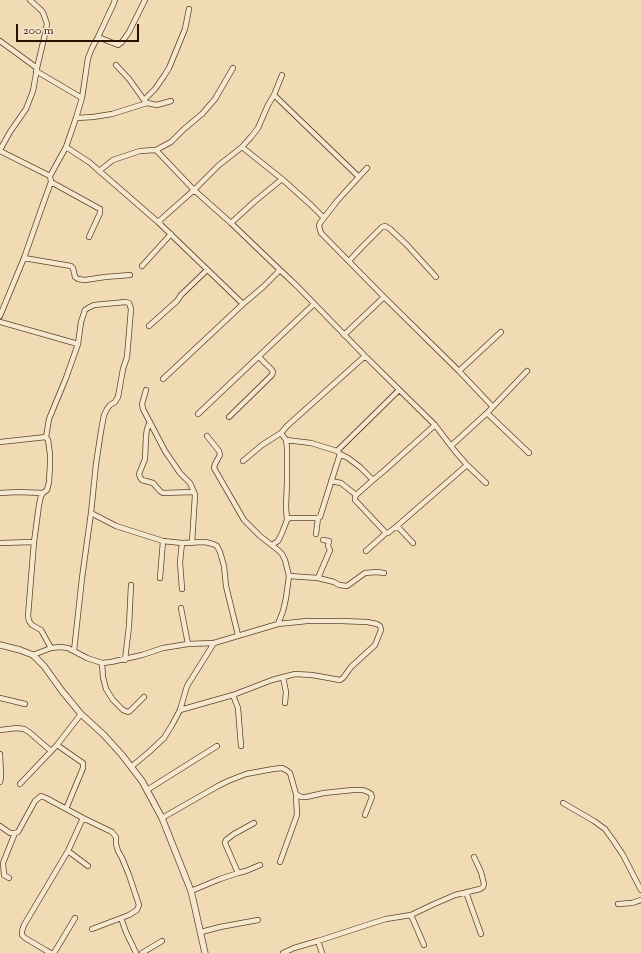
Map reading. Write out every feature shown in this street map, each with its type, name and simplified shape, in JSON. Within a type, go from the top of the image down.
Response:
[{"type":"street","points":[[30,0],[42,11],[47,24],[33,91],[26,109],[10,132],[0,151],[50,176]]},
{"type":"street","points":[[0,316],[24,258],[51,182],[50,176],[66,147],[76,118],[82,98],[88,58],[115,0]]},
{"type":"street","points":[[98,37],[118,44],[122,42],[145,0]]},
{"type":"street","points":[[76,118],[112,114],[146,102],[169,68],[185,29],[189,9]]},
{"type":"street","points":[[0,41],[37,70],[82,98]]},
{"type":"street","points":[[116,65],[129,79],[146,102],[156,105],[171,101]]},
{"type":"street","points":[[99,171],[117,159],[140,151],[156,150],[170,142],[202,114],[215,99],[233,68]]},
{"type":"street","points":[[158,222],[219,165],[242,147],[258,128],[282,75]]},
{"type":"street","points":[[274,95],[359,177]]},
{"type":"street","points":[[66,147],[89,162],[158,222],[243,304]]},
{"type":"street","points":[[242,147],[282,179],[324,218]]},
{"type":"street","points":[[156,150],[194,190],[297,286],[435,425],[467,465],[486,483]]},
{"type":"street","points":[[367,168],[320,223],[322,233],[325,238],[459,371],[492,406]]},
{"type":"street","points":[[231,223],[282,179]]},
{"type":"street","points":[[51,182],[100,209],[100,213],[90,237]]},
{"type":"street","points":[[349,261],[382,227],[385,226],[407,245],[436,278]]},
{"type":"street","points":[[142,266],[171,234]]},
{"type":"street","points":[[24,258],[71,266],[75,277],[78,279],[85,280],[130,275]]},
{"type":"street","points":[[149,326],[177,301],[181,295],[207,270]]},
{"type":"street","points":[[163,379],[280,270]]},
{"type":"street","points":[[344,335],[384,297]]},
{"type":"street","points":[[51,648],[41,630],[32,625],[28,616],[34,542],[39,505],[41,496],[48,488],[50,465],[48,440],[46,437],[49,419],[78,344],[85,310],[94,306],[126,302],[129,303],[131,308],[127,357],[118,397],[107,409],[104,416],[96,464],[74,651]]},
{"type":"street","points":[[198,414],[314,304]]},
{"type":"street","points":[[0,322],[78,344]]},
{"type":"street","points":[[459,371],[500,332]]},
{"type":"street","points":[[243,461],[262,445],[281,433],[365,356]]},
{"type":"street","points":[[229,417],[272,375],[273,372],[271,369],[259,357]]},
{"type":"street","points":[[452,445],[527,371]]},
{"type":"street","points":[[146,390],[142,404],[150,422],[165,450],[180,473],[190,483],[195,495],[192,543]]},
{"type":"street","points":[[316,534],[318,518],[321,514],[339,453],[376,412],[400,390]]},
{"type":"street","points":[[487,412],[528,453]]},
{"type":"street","points":[[150,422],[147,429],[145,458],[139,474],[140,477],[142,480],[153,483],[160,492],[163,493],[194,492]]},
{"type":"street","points":[[386,533],[355,500],[356,495],[435,425]]},
{"type":"street","points":[[272,545],[278,541],[287,520],[287,448],[286,440],[281,433]]},
{"type":"street","points":[[207,436],[220,450],[220,455],[214,468],[244,520],[260,536],[282,554],[285,560],[289,576],[286,598],[278,624]]},
{"type":"street","points":[[0,442],[46,437]]},
{"type":"street","points":[[286,440],[311,443],[339,453],[356,464],[373,480]]},
{"type":"street","points":[[366,550],[397,526],[467,465]]},
{"type":"street","points":[[331,481],[341,483],[356,495]]},
{"type":"street","points":[[0,493],[43,493]]},
{"type":"street","points":[[91,514],[116,526],[163,541],[182,543],[205,542],[217,546],[224,566],[226,586],[238,636]]},
{"type":"street","points":[[287,520],[296,517],[318,518]]},
{"type":"street","points":[[397,526],[413,543]]},
{"type":"street","points":[[318,578],[330,550],[328,546],[329,541],[323,540]]},
{"type":"street","points":[[160,578],[163,541]]},
{"type":"street","points":[[0,543],[34,542]]},
{"type":"street","points":[[182,543],[180,562],[182,589]]},
{"type":"street","points":[[289,576],[318,578],[347,586],[365,573],[377,572],[384,574]]},
{"type":"street","points":[[125,660],[129,626],[131,585]]},
{"type":"street","points":[[181,608],[188,644]]},
{"type":"street","points":[[33,655],[51,648],[60,647],[68,648],[86,658],[102,663],[125,660],[163,648],[188,644],[214,643],[278,624],[325,621],[367,622],[380,626],[381,630],[375,645],[350,666],[343,678],[340,680],[312,674],[295,674],[272,680],[233,695],[180,710]]},
{"type":"street","points":[[131,767],[164,738],[180,710],[186,686],[214,643]]},
{"type":"street","points":[[0,645],[33,655],[44,666],[81,714],[104,735],[142,781],[162,818],[191,891],[201,932],[204,953]]},
{"type":"street","points":[[102,663],[106,689],[122,710],[130,712],[144,697]]},
{"type":"street","points":[[284,677],[286,692],[285,703]]},
{"type":"street","points":[[233,695],[238,708],[241,746]]},
{"type":"street","points":[[0,698],[25,704]]},
{"type":"street","points":[[20,784],[51,751],[81,714]]},
{"type":"street","points":[[0,730],[17,728],[24,729],[51,751]]},
{"type":"street","points":[[56,745],[80,760],[83,768],[66,809]]},
{"type":"street","points":[[147,790],[217,746]]},
{"type":"street","points":[[0,754],[0,782]]},
{"type":"street","points":[[162,818],[228,781],[246,774],[282,768],[290,773],[296,794],[296,815],[280,862]]},
{"type":"street","points":[[296,794],[301,797],[306,797],[331,792],[363,790],[372,794],[364,815]]},
{"type":"street","points":[[0,826],[10,833],[18,832],[35,801],[41,796],[112,832],[116,837],[118,852],[129,874],[139,905],[137,910],[129,915],[92,929]]},
{"type":"street","points":[[564,803],[605,829],[616,845],[641,890]]},
{"type":"street","points":[[75,918],[52,953],[46,951],[22,935],[24,925],[68,851],[83,818]]},
{"type":"street","points":[[238,873],[225,843],[226,840],[254,823]]},
{"type":"street","points":[[9,878],[4,875],[3,863],[14,833]]},
{"type":"street","points":[[68,851],[88,866]]},
{"type":"street","points":[[283,953],[294,948],[318,942],[386,919],[411,915],[455,896],[483,887],[484,884],[481,872],[474,857]]},
{"type":"street","points":[[191,891],[260,865]]},
{"type":"street","points":[[466,892],[480,934]]},
{"type":"street","points":[[618,904],[632,903],[641,900]]},
{"type":"street","points":[[411,915],[424,945]]},
{"type":"street","points":[[121,918],[136,953]]},
{"type":"street","points":[[201,932],[258,920]]},
{"type":"street","points":[[142,953],[162,941]]},
{"type":"street","points":[[318,942],[322,953]]}]
